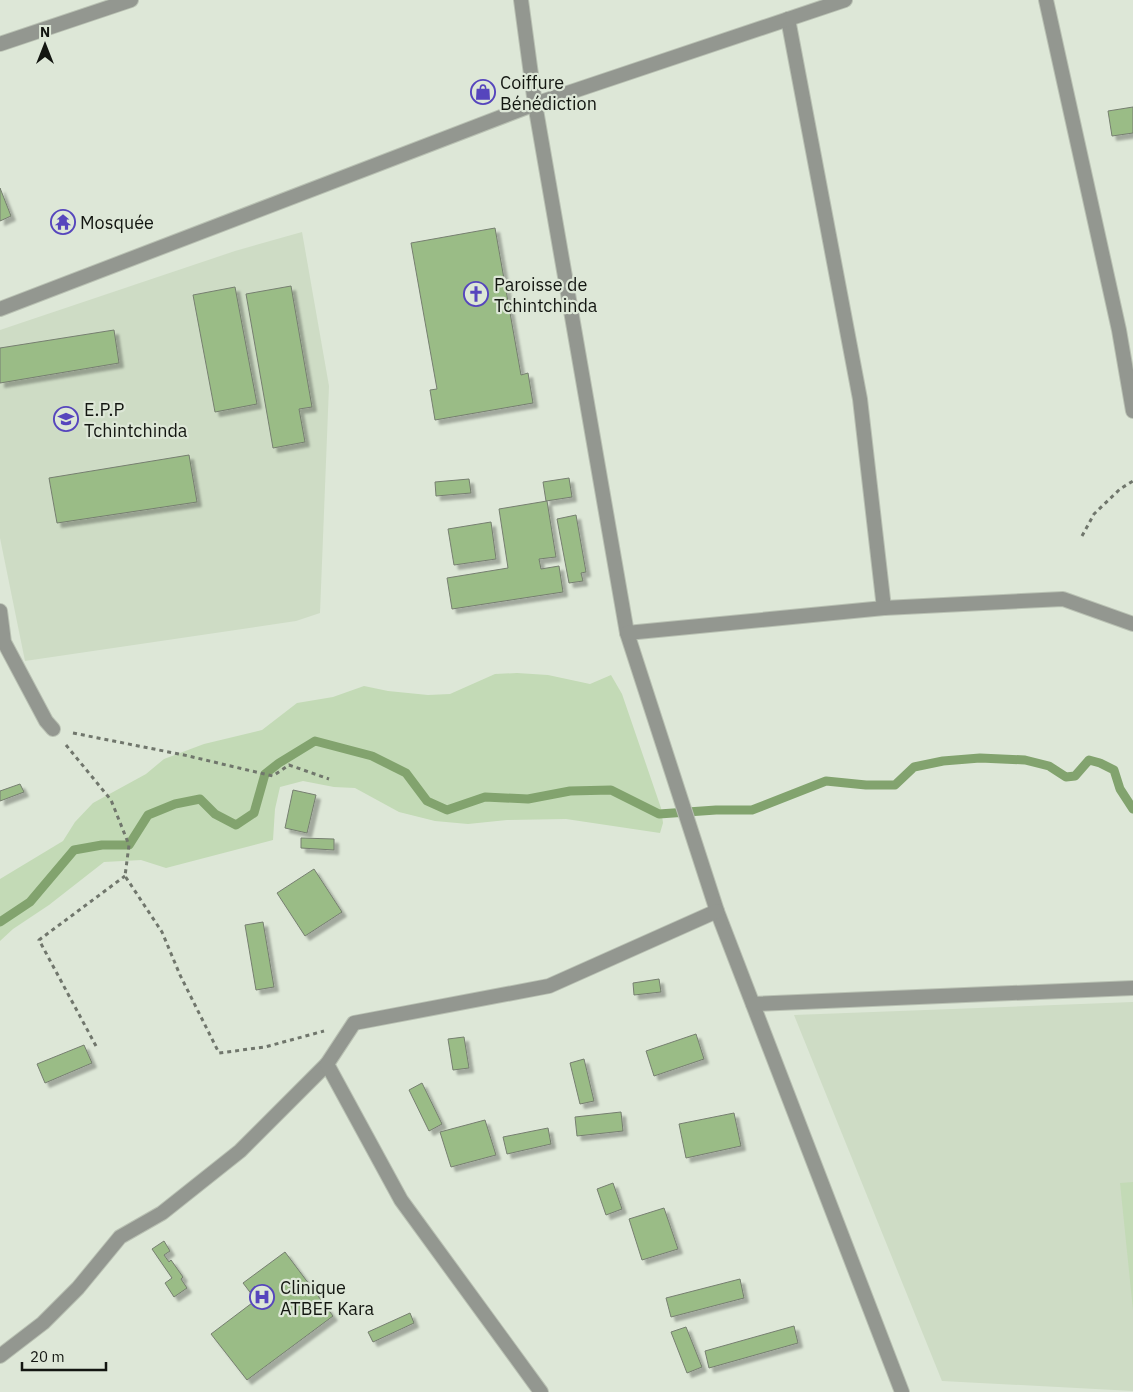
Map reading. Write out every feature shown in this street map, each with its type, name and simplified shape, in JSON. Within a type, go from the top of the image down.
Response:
[{"type":"street","points":[[0,44],[131,0]]},
{"type":"street","points":[[521,0],[535,104],[627,633],[717,911],[902,1392]]},
{"type":"street","points":[[0,309],[535,104],[845,0]]},
{"type":"street","points":[[1046,0],[1119,330],[1133,410]]},
{"type":"street","points":[[788,19],[860,399],[884,608]]},
{"type":"street","points":[[627,633],[884,608],[1063,599],[1133,624]]},
{"type":"street","points":[[0,611],[2,642],[46,721],[53,729]]},
{"type":"street","points":[[0,1356],[42,1323],[78,1288],[120,1237],[162,1213],[240,1151],[327,1064],[354,1023],[549,986],[717,911]]},
{"type":"street","points":[[753,1004],[1133,988]]},
{"type":"street","points":[[327,1064],[401,1200],[541,1392]]},
{"type":"path","points":[[1082,536],[1094,514],[1120,489],[1133,481]]},
{"type":"path","points":[[53,729],[184,755],[272,776],[289,765],[328,779]]},
{"type":"path","points":[[53,729],[112,800],[129,845],[125,876],[162,932],[180,975],[219,1053],[265,1047],[354,1023]]},
{"type":"path","points":[[96,1046],[39,940],[125,876]]},
{"type":"shaded area","name":"E.P.P Tchintchinda","points":[[302,232],[329,386],[320,613],[296,621],[25,661],[0,538],[0,330],[235,251]]},
{"type":"shaded area","points":[[495,674],[548,675],[590,684],[611,675],[622,694],[661,808],[663,823],[660,833],[566,819],[507,820],[468,824],[435,821],[399,812],[355,788],[334,787],[303,781],[280,787],[275,809],[273,840],[166,868],[141,860],[104,862],[49,905],[13,929],[0,941],[0,879],[63,841],[75,822],[93,803],[146,774],[164,759],[204,744],[262,730],[297,703],[333,697],[364,686],[388,691],[428,695],[450,694]]},
{"type":"shaded area","points":[[1133,1002],[1133,1391],[942,1381],[794,1015]]},
{"type":"shaded area","points":[[1133,1182],[1133,1310],[1120,1183]]},
{"type":"building","points":[[1133,107],[1133,133],[1112,136],[1108,111]]},
{"type":"building","points":[[0,188],[11,216],[0,221]]},
{"type":"building","points":[[495,228],[521,375],[528,373],[533,403],[435,420],[430,390],[437,389],[411,243]]},
{"type":"building","points":[[291,286],[312,407],[299,409],[305,442],[273,448],[246,294]]},
{"type":"building","points":[[235,287],[257,404],[215,412],[193,295]]},
{"type":"building","points":[[114,330],[119,363],[0,383],[0,348]]},
{"type":"building","points":[[189,455],[197,502],[57,523],[49,478]]},
{"type":"building","points":[[569,478],[572,497],[546,501],[543,482]]},
{"type":"building","points":[[469,479],[471,493],[436,496],[435,482]]},
{"type":"building","points":[[547,501],[556,557],[539,559],[541,569],[559,566],[563,592],[452,609],[447,578],[508,568],[499,509]]},
{"type":"building","points":[[576,515],[586,572],[581,573],[583,581],[569,583],[557,519]]},
{"type":"building","points":[[491,522],[496,559],[454,565],[448,529]]},
{"type":"building","points":[[20,784],[24,792],[0,801],[0,791]]},
{"type":"building","points":[[293,790],[316,795],[307,833],[285,828]]},
{"type":"building","points":[[301,838],[334,839],[334,850],[301,848]]},
{"type":"building","points":[[314,869],[342,912],[305,936],[277,893]]},
{"type":"building","points":[[263,922],[274,987],[256,990],[245,925]]},
{"type":"building","points":[[659,979],[661,992],[634,995],[633,983]]},
{"type":"building","points":[[696,1034],[704,1059],[654,1076],[646,1051]]},
{"type":"building","points":[[464,1037],[469,1068],[453,1070],[448,1039]]},
{"type":"building","points":[[84,1045],[92,1063],[45,1083],[37,1064]]},
{"type":"building","points":[[584,1059],[594,1101],[580,1104],[570,1063]]},
{"type":"building","points":[[422,1083],[442,1124],[429,1131],[409,1090]]},
{"type":"building","points":[[621,1112],[623,1131],[577,1136],[575,1117]]},
{"type":"building","points":[[734,1113],[741,1146],[686,1158],[679,1124]]},
{"type":"building","points":[[485,1120],[496,1155],[451,1167],[440,1132]]},
{"type":"building","points":[[548,1128],[551,1144],[507,1154],[503,1137]]},
{"type":"building","points":[[613,1183],[622,1209],[606,1215],[597,1189]]},
{"type":"building","points":[[664,1208],[678,1249],[642,1260],[629,1219]]},
{"type":"building","points":[[164,1241],[170,1251],[164,1255],[169,1262],[171,1260],[183,1277],[181,1279],[187,1288],[174,1297],[165,1283],[172,1278],[152,1249]]},
{"type":"building","points":[[285,1252],[333,1316],[247,1380],[211,1334],[256,1300],[243,1283]]},
{"type":"building","points":[[740,1279],[744,1298],[671,1317],[666,1298]]},
{"type":"building","points":[[410,1313],[414,1323],[373,1342],[368,1332]]},
{"type":"building","points":[[794,1326],[798,1343],[709,1368],[705,1351]]},
{"type":"building","points":[[686,1327],[702,1367],[687,1373],[671,1332]]},
{"type":"waterway","points":[[0,922],[30,902],[74,850],[102,845],[129,845],[148,815],[175,804],[200,799],[215,814],[236,825],[254,813],[265,774],[315,741],[372,756],[406,773],[427,801],[447,810],[485,797],[528,799],[570,791],[611,790],[659,814],[716,810],[752,810],[826,781],[866,785],[895,785],[914,767],[943,761],[980,758],[1025,760],[1049,766],[1066,777],[1075,776],[1089,760],[1100,763],[1114,770],[1120,789],[1133,809]]},
{"type":"place","name":"Coiffure Bénédiction","points":[[483,92]]},
{"type":"place","name":"Mosquée","points":[[63,222]]},
{"type":"place","name":"Paroisse de Tchintchinda","points":[[476,294]]},
{"type":"place","name":"E.P.P Tchintchinda","points":[[66,419]]},
{"type":"place","name":"Clinique ATBEF Kara","points":[[262,1297]]}]
